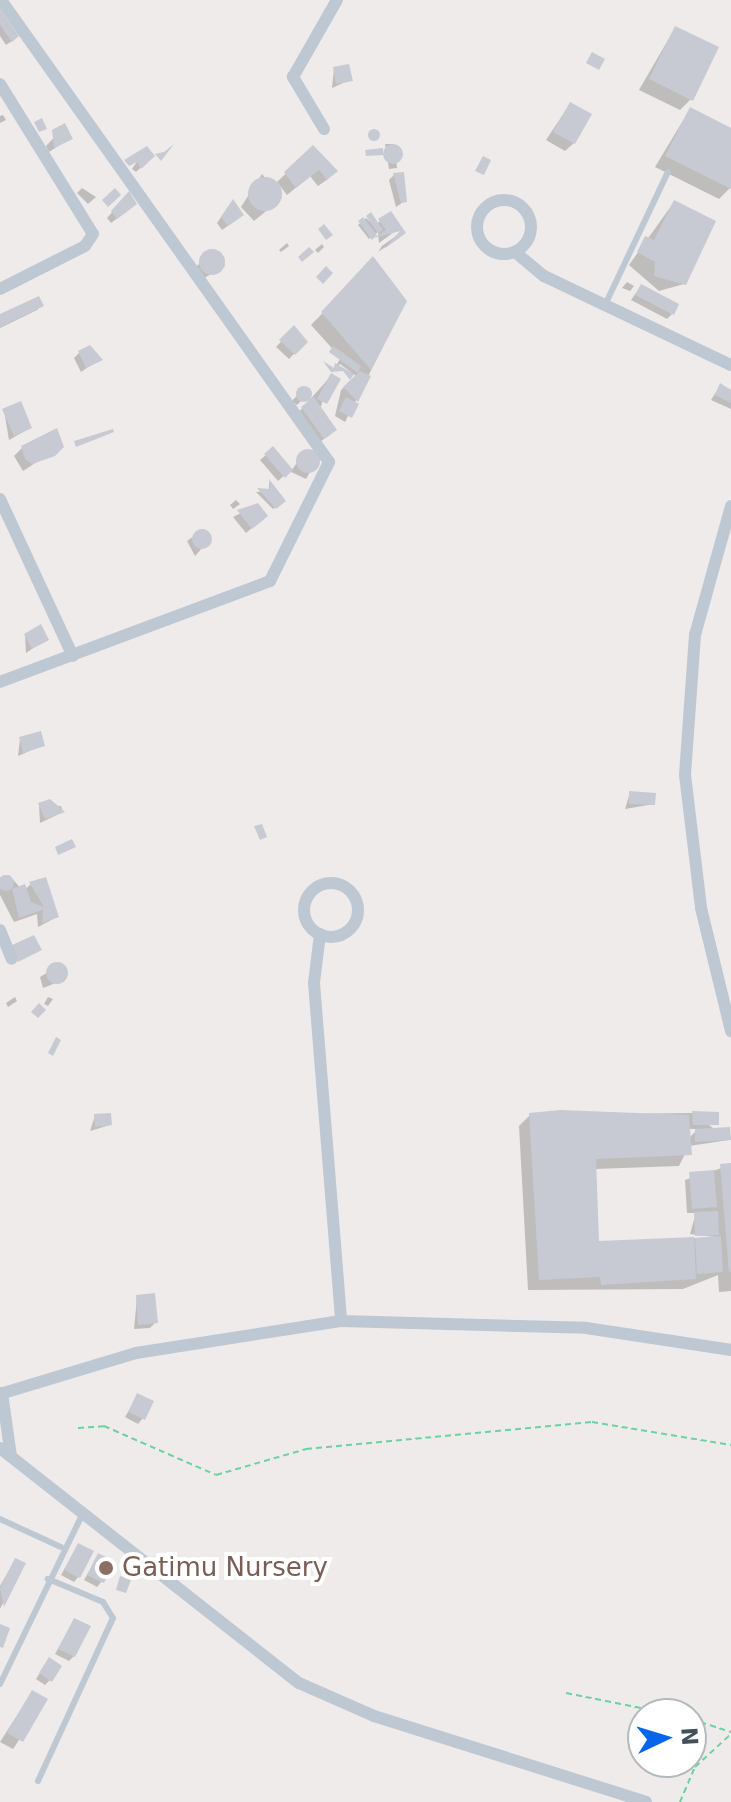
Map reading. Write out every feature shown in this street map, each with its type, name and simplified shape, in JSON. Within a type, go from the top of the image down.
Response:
[{"type":"street","points":[[0,682],[270,581],[329,462],[1,0]]},
{"type":"street","points":[[324,129],[293,77],[337,0]]},
{"type":"street","points":[[0,84],[93,234],[85,246],[0,289]]},
{"type":"street","points":[[515,252],[530,234],[528,216],[508,200],[491,203],[479,216],[481,241],[494,253],[515,252],[605,305],[731,365]]},
{"type":"street","points":[[0,499],[73,656]]},
{"type":"street","points":[[731,506],[695,635],[685,775],[692,855],[731,1031]]},
{"type":"street","points":[[320,934],[340,935],[354,925],[356,900],[345,887],[327,883],[307,899],[305,917],[320,934],[314,983],[341,1321]]},
{"type":"street","points":[[0,930],[12,959]]},
{"type":"street","points":[[11,1456],[1,1394],[136,1353],[341,1321],[586,1328],[731,1350]]},
{"type":"street","points":[[0,1448],[264,1662],[336,1702],[646,1802]]},
{"type":"lane","points":[[605,305],[668,172]]},
{"type":"lane","points":[[0,1684],[61,1547],[82,1515]]},
{"type":"lane","points":[[0,1519],[61,1547]]},
{"type":"lane","points":[[38,1781],[113,1618],[103,1602],[48,1579]]},
{"type":"path","points":[[78,1428],[104,1426],[216,1475],[306,1449],[592,1422],[731,1445]]},
{"type":"path","points":[[566,1693],[627,1705]]},
{"type":"path","points":[[680,1802],[695,1767],[731,1733],[707,1725]]},
{"type":"building","points":[[0,9],[19,36],[12,42],[0,25]]},
{"type":"building","points":[[675,26],[719,47],[693,101],[649,79]]},
{"type":"building","points":[[592,52],[605,59],[599,70],[586,63]]},
{"type":"building","points":[[349,64],[353,81],[336,84],[333,67]]},
{"type":"building","points":[[570,102],[592,114],[575,144],[553,132]]},
{"type":"building","points":[[690,107],[731,128],[731,189],[665,156]]},
{"type":"building","points":[[42,118],[47,129],[39,132],[34,122]]},
{"type":"building","points":[[65,123],[73,139],[54,148],[52,130]]},
{"type":"building","points":[[374,129],[380,135],[374,141],[368,135]]},
{"type":"building","points":[[174,144],[161,161],[155,154],[164,152]]},
{"type":"building","points":[[393,144],[400,147],[403,154],[400,161],[393,164],[386,161],[383,154],[386,147]]},
{"type":"building","points":[[313,145],[338,171],[327,180],[319,170],[296,188],[284,172]]},
{"type":"building","points":[[147,146],[155,156],[141,169],[137,162],[129,166],[124,160]]},
{"type":"building","points":[[383,148],[383,155],[366,156],[365,150]]},
{"type":"building","points":[[483,156],[491,160],[484,175],[475,171]]},
{"type":"building","points":[[404,172],[407,202],[401,203],[393,173]]},
{"type":"building","points":[[265,177],[277,182],[282,194],[277,206],[265,211],[253,206],[248,194],[253,182]]},
{"type":"building","points":[[115,188],[121,195],[108,207],[102,200]]},
{"type":"building","points":[[129,191],[137,204],[117,219],[111,211]]},
{"type":"building","points":[[233,199],[244,215],[228,226],[221,217]]},
{"type":"building","points":[[674,200],[716,221],[686,285],[654,276],[655,262],[637,252],[645,236],[654,240]]},
{"type":"building","points":[[391,211],[406,233],[384,249],[400,231],[374,238],[386,230],[378,219]]},
{"type":"building","points":[[371,212],[383,230],[378,233],[366,216]]},
{"type":"building","points":[[363,217],[377,235],[372,240],[358,221]]},
{"type":"building","points":[[324,224],[333,235],[326,240],[318,229]]},
{"type":"building","points":[[309,247],[314,252],[302,262],[298,257]]},
{"type":"building","points":[[212,249],[221,253],[225,262],[221,271],[212,275],[203,271],[199,262],[203,253]]},
{"type":"building","points":[[373,256],[407,301],[371,370],[321,312]]},
{"type":"building","points":[[326,266],[333,273],[323,284],[316,277]]},
{"type":"building","points":[[641,284],[679,304],[674,315],[635,295]]},
{"type":"building","points":[[39,296],[44,306],[0,327],[0,314]]},
{"type":"building","points":[[294,325],[308,342],[295,355],[279,340]]},
{"type":"building","points":[[90,345],[103,360],[86,368],[78,351]]},
{"type":"building","points":[[333,346],[361,366],[358,373],[329,352]]},
{"type":"building","points":[[323,361],[334,368],[335,363],[354,374],[350,380],[343,371],[331,372]]},
{"type":"building","points":[[360,371],[371,376],[358,402],[343,387]]},
{"type":"building","points":[[331,373],[341,379],[327,404],[317,399]]},
{"type":"building","points":[[720,383],[731,390],[731,403],[715,395]]},
{"type":"building","points":[[304,386],[310,388],[310,400],[304,402],[298,400],[296,394],[298,388]]},
{"type":"building","points":[[314,397],[337,430],[324,439],[301,407]]},
{"type":"building","points":[[346,397],[359,404],[352,418],[339,411]]},
{"type":"building","points":[[21,401],[32,428],[14,436],[2,409]]},
{"type":"building","points":[[57,428],[64,447],[55,456],[32,464],[25,459],[21,446]]},
{"type":"building","points":[[113,429],[114,432],[76,447],[74,441]]},
{"type":"building","points":[[273,446],[293,470],[285,478],[264,454]]},
{"type":"building","points":[[308,449],[316,453],[320,461],[316,469],[308,473],[300,469],[296,461],[300,453]]},
{"type":"building","points":[[269,479],[286,501],[276,509],[257,488],[270,489]]},
{"type":"building","points":[[258,503],[268,516],[252,529],[237,510]]},
{"type":"building","points":[[198,529],[206,529],[212,539],[206,549],[198,549],[192,543],[192,535]]},
{"type":"building","points":[[41,624],[49,640],[32,649],[24,634]]},
{"type":"building","points":[[41,731],[45,746],[23,753],[19,737]]},
{"type":"building","points":[[629,791],[656,793],[655,805],[629,804]]},
{"type":"building","points":[[50,799],[65,812],[45,819],[38,803]]},
{"type":"building","points":[[262,824],[267,837],[260,840],[254,826]]},
{"type":"building","points":[[72,839],[76,847],[58,855],[55,847]]},
{"type":"building","points":[[3,875],[9,875],[14,883],[12,889],[3,891],[-2,886],[-2,880]]},
{"type":"building","points":[[46,877],[59,917],[42,923],[43,910],[19,918],[12,889],[25,884],[31,902],[44,907],[29,882]]},
{"type":"building","points":[[34,935],[42,950],[18,962],[10,946]]},
{"type":"building","points":[[57,962],[68,973],[57,984],[46,973]]},
{"type":"building","points":[[39,1003],[46,1010],[38,1018],[31,1012]]},
{"type":"building","points":[[56,1037],[61,1040],[53,1056],[48,1053]]},
{"type":"building","points":[[560,1110],[689,1115],[692,1155],[596,1159],[599,1241],[694,1237],[696,1279],[601,1285],[600,1277],[539,1280],[529,1113]]},
{"type":"building","points":[[692,1111],[719,1112],[719,1125],[693,1125]]},
{"type":"building","points":[[111,1113],[112,1125],[95,1127],[94,1114]]},
{"type":"building","points":[[730,1127],[731,1140],[695,1142],[695,1129]]},
{"type":"building","points":[[731,1163],[731,1272],[729,1272],[720,1164]]},
{"type":"building","points":[[714,1170],[717,1207],[692,1209],[689,1172]]},
{"type":"building","points":[[718,1211],[719,1235],[695,1236],[694,1212]]},
{"type":"building","points":[[721,1236],[723,1272],[697,1274],[695,1238]]},
{"type":"building","points":[[155,1293],[158,1323],[138,1325],[136,1295]]},
{"type":"building","points":[[137,1393],[154,1401],[145,1420],[128,1412]]},
{"type":"building","points":[[78,1543],[94,1551],[80,1578],[64,1570]]},
{"type":"building","points":[[98,1553],[114,1561],[104,1583],[87,1575]]},
{"type":"building","points":[[15,1558],[26,1563],[4,1607],[0,1588]]},
{"type":"building","points":[[120,1576],[131,1580],[126,1593],[116,1590]]},
{"type":"building","points":[[74,1618],[91,1626],[75,1657],[58,1649]]},
{"type":"building","points":[[0,1624],[10,1628],[3,1648],[0,1647]]},
{"type":"building","points":[[49,1657],[62,1666],[52,1682],[39,1673]]},
{"type":"building","points":[[32,1690],[48,1699],[23,1742],[7,1733]]},
{"type":"place","name":"Gatimu Nursery","points":[[106,1568]]}]
